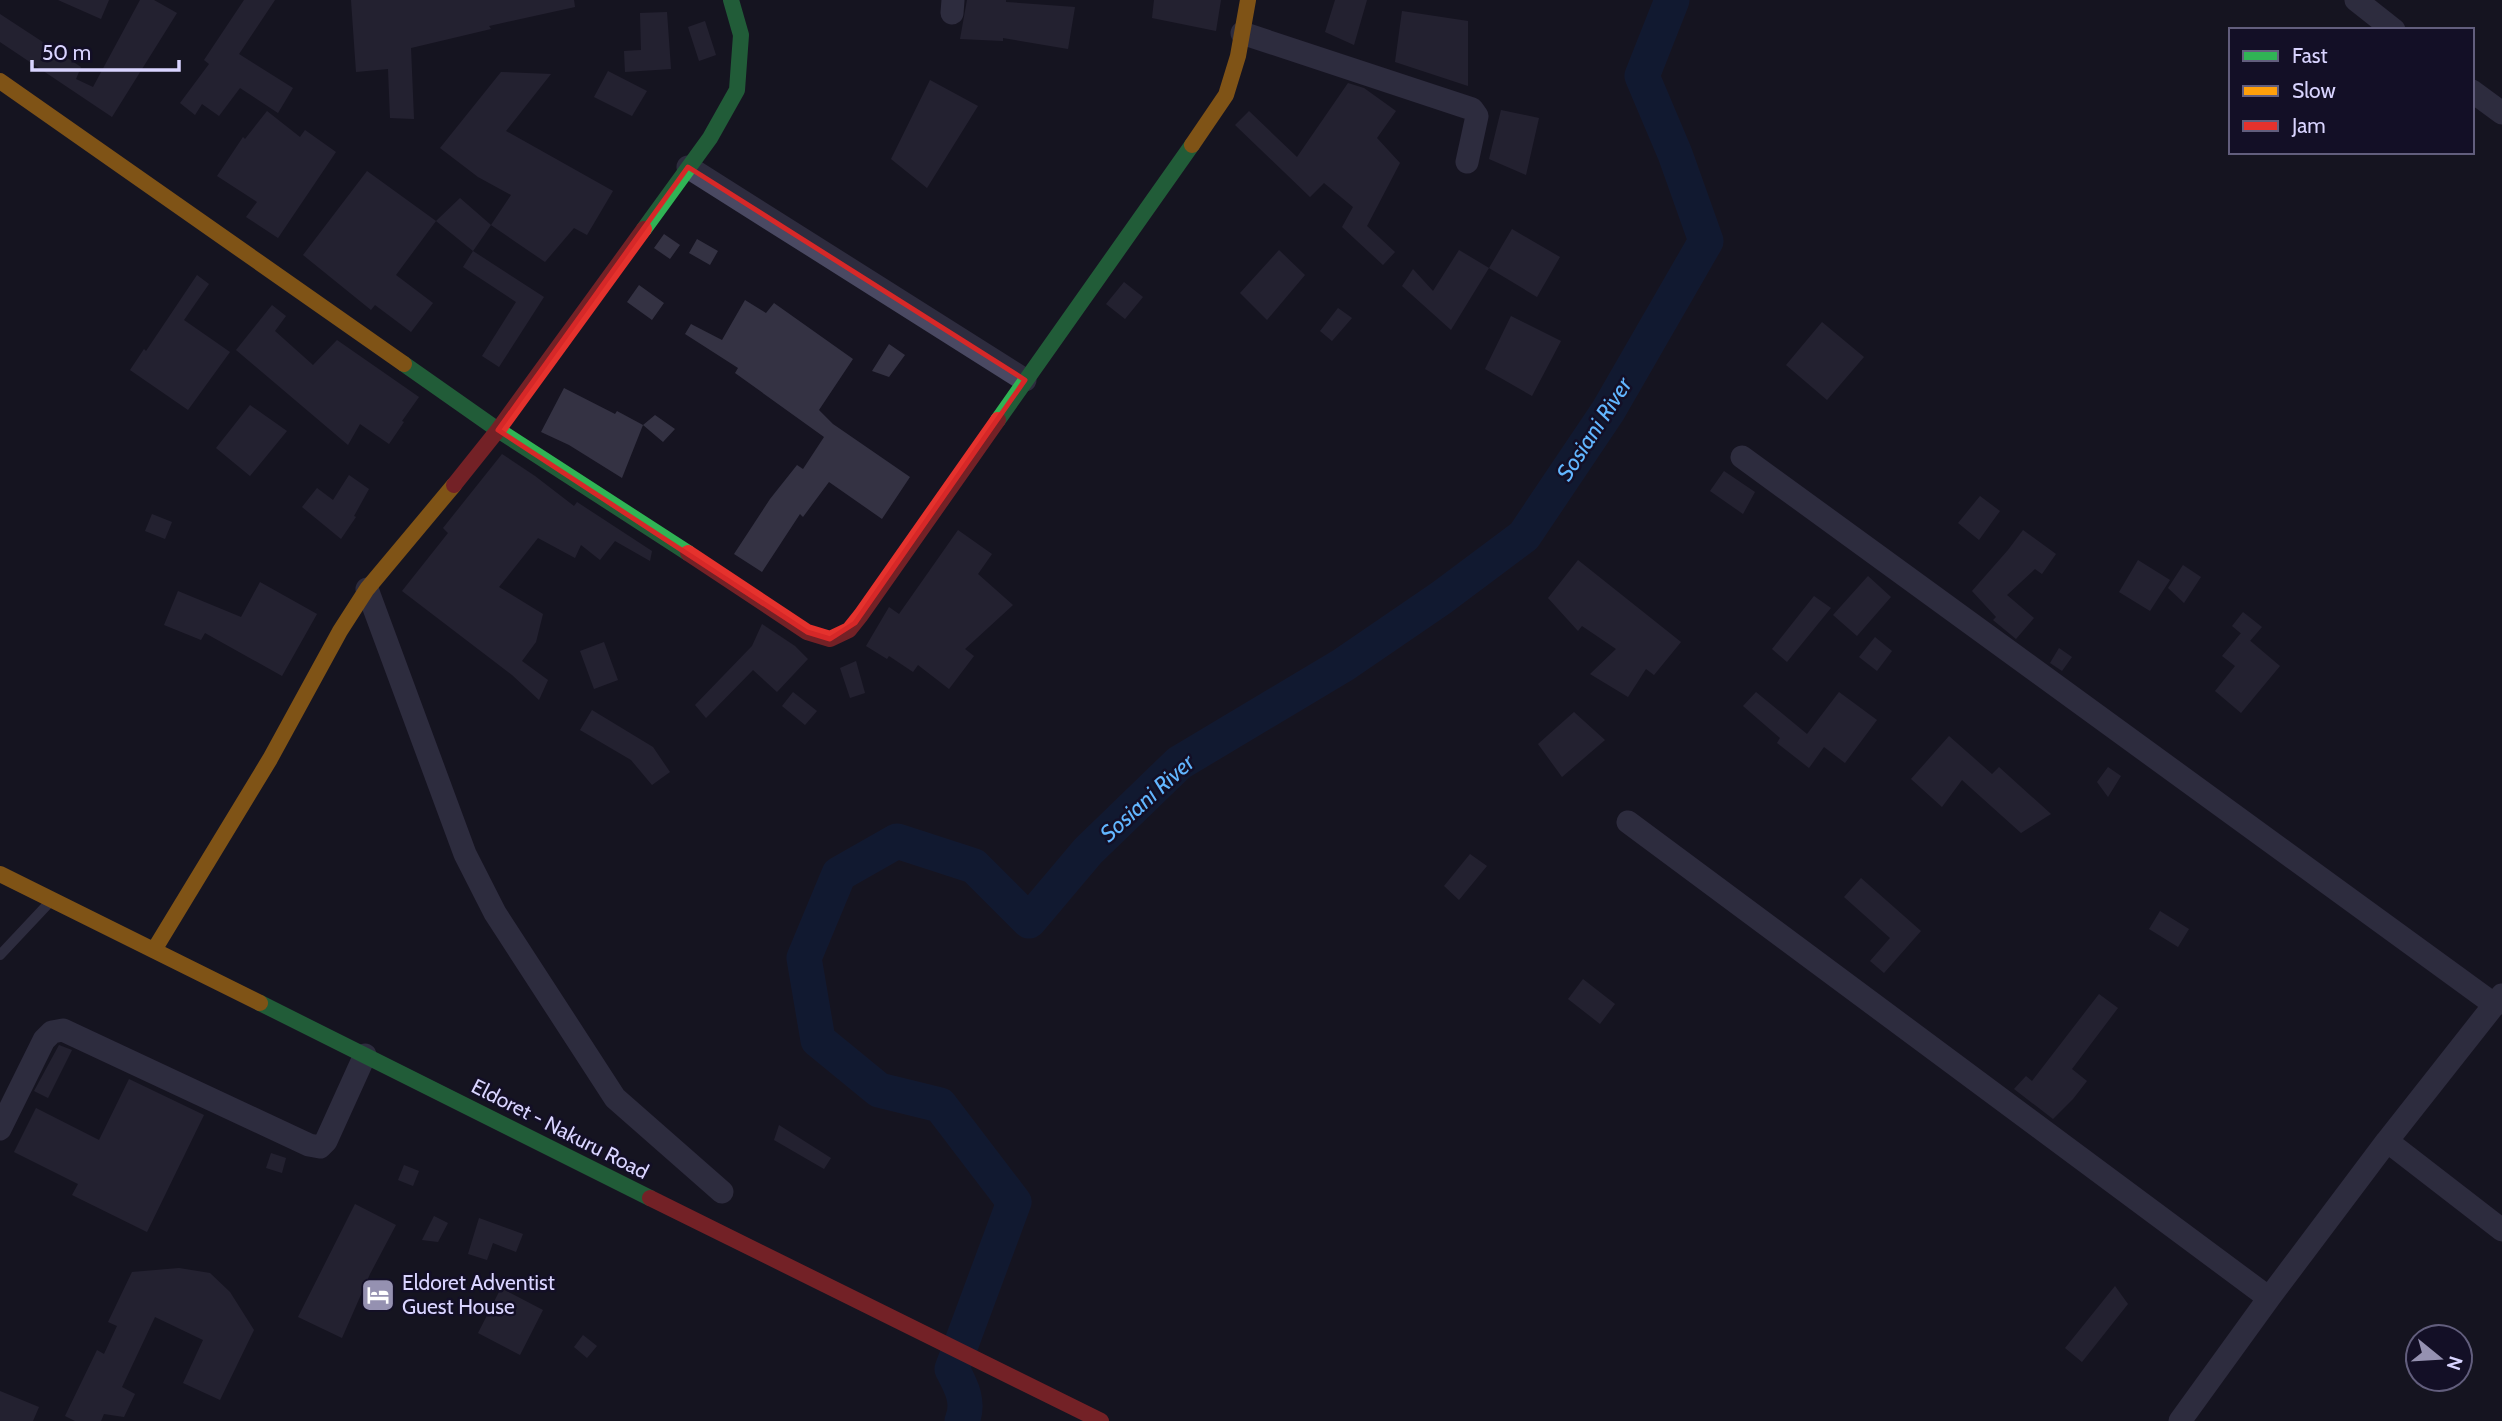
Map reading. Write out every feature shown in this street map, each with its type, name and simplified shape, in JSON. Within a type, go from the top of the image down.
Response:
[{"type":"main road","points":[[154,950],[270,759],[340,631],[367,589],[417,532],[498,430],[710,138],[737,90],[741,35],[731,0]]},
{"type":"main road","points":[[0,81],[498,430],[807,632],[830,639],[849,630],[855,623],[1226,95],[1238,56],[1248,0]]},
{"type":"main road","name":"Eldoret - Nakuru Road","points":[[0,874],[1101,1421]]},
{"type":"street","points":[[2356,0],[2391,28]]},
{"type":"street","points":[[1242,33],[1472,109],[1477,116],[1467,162]]},
{"type":"street","points":[[2474,92],[2502,113]]},
{"type":"street","points":[[688,166],[1025,380]]},
{"type":"street","points":[[1742,457],[2498,1000],[2387,1141],[2180,1421]]},
{"type":"street","points":[[367,589],[465,854],[495,913],[615,1098],[722,1192]]},
{"type":"street","points":[[1628,822],[2269,1298]]},
{"type":"street","points":[[0,1129],[44,1040],[52,1032],[63,1030],[309,1145],[320,1147],[326,1141],[365,1055]]},
{"type":"street","points":[[2387,1141],[2502,1230]]},
{"type":"lane","points":[[0,955],[52,900]]},
{"type":"highlighted area","points":[[688,167],[1025,380],[855,623],[830,639],[807,632],[498,430]]},
{"type":"building","points":[[58,0],[109,0],[101,19]]},
{"type":"building","points":[[140,0],[154,0],[177,13],[112,117],[0,42],[0,14],[81,67],[76,79],[93,87]]},
{"type":"building","points":[[244,0],[275,0],[239,54],[293,88],[278,113],[240,88],[219,116],[202,104],[195,115],[180,103],[209,64],[204,60]]},
{"type":"building","points":[[351,0],[574,0],[575,7],[489,26],[491,29],[411,48],[414,119],[390,118],[388,69],[356,72]]},
{"type":"building","points":[[967,0],[1006,0],[1075,7],[1068,49],[1003,38],[1003,41],[960,39]]},
{"type":"building","points":[[1154,0],[1221,0],[1216,31],[1152,18]]},
{"type":"building","points":[[1335,0],[1367,0],[1354,45],[1325,32]]},
{"type":"building","points":[[1402,11],[1468,21],[1468,86],[1395,62]]},
{"type":"building","points":[[667,12],[671,69],[625,72],[624,51],[641,50],[640,13]]},
{"type":"building","points":[[705,21],[716,55],[699,61],[688,27]]},
{"type":"building","points":[[608,71],[647,91],[632,116],[594,97]]},
{"type":"building","points":[[501,72],[551,74],[506,131],[613,191],[587,235],[574,228],[545,262],[491,225],[511,195],[478,177],[440,148]]},
{"type":"building","points":[[930,80],[978,106],[927,188],[891,159]]},
{"type":"building","points":[[1348,83],[1364,88],[1396,111],[1377,138],[1400,163],[1367,226],[1395,252],[1383,265],[1342,227],[1353,207],[1324,183],[1310,197],[1235,125],[1249,111],[1297,157]]},
{"type":"building","points":[[1501,110],[1539,118],[1526,175],[1489,159]]},
{"type":"building","points":[[267,111],[300,137],[305,130],[336,152],[278,238],[246,217],[257,202],[217,176],[243,137],[245,139]]},
{"type":"building","points":[[367,171],[436,221],[396,275],[433,303],[411,332],[375,305],[371,310],[303,255]]},
{"type":"building","points":[[460,198],[491,225],[473,251],[436,221]]},
{"type":"building","points":[[1512,229],[1560,257],[1537,297],[1489,268]]},
{"type":"building","points":[[664,234],[680,245],[670,259],[654,248]]},
{"type":"building","points":[[697,239],[718,251],[710,265],[689,253]]},
{"type":"building","points":[[1279,250],[1305,275],[1267,320],[1240,293]]},
{"type":"building","points":[[1459,250],[1489,268],[1451,330],[1402,286],[1413,269],[1433,291]]},
{"type":"building","points":[[473,251],[544,297],[499,367],[482,356],[516,302],[463,267]]},
{"type":"building","points":[[197,275],[209,284],[184,320],[230,352],[188,410],[130,370],[144,349],[146,351]]},
{"type":"building","points":[[1124,282],[1143,297],[1125,319],[1106,304]]},
{"type":"building","points":[[639,285],[664,303],[652,320],[627,302]]},
{"type":"building","points":[[745,300],[766,313],[774,303],[853,359],[819,410],[833,424],[910,477],[882,519],[829,482],[803,517],[800,514],[762,572],[734,554],[770,499],[797,465],[803,469],[824,437],[735,373],[738,368],[685,334],[691,324],[722,340]]},
{"type":"building","points":[[272,305],[286,316],[275,331],[313,365],[337,340],[419,397],[389,444],[360,424],[348,445],[236,350]]},
{"type":"building","points":[[1338,308],[1352,318],[1332,341],[1320,331]]},
{"type":"building","points":[[1511,316],[1561,341],[1532,396],[1485,369]]},
{"type":"building","points":[[1822,322],[1864,357],[1827,400],[1786,365]]},
{"type":"building","points":[[889,344],[905,355],[889,377],[872,371]]},
{"type":"building","points":[[564,388],[643,425],[622,478],[569,445],[541,432]]},
{"type":"building","points":[[250,405],[287,431],[250,476],[216,448]]},
{"type":"building","points":[[655,415],[675,429],[663,442],[643,425]]},
{"type":"building","points":[[502,454],[574,506],[577,502],[652,551],[650,561],[615,541],[600,560],[581,545],[575,558],[538,538],[499,587],[543,614],[536,642],[522,661],[548,680],[539,700],[512,675],[402,591],[448,533],[443,528]]},
{"type":"building","points":[[1724,471],[1755,492],[1743,514],[1710,491]]},
{"type":"building","points":[[349,475],[369,489],[354,516],[356,517],[341,539],[302,507],[317,488],[333,500]]},
{"type":"building","points":[[1980,496],[2000,511],[1979,540],[1958,523]]},
{"type":"building","points":[[152,514],[172,522],[165,539],[145,531]]},
{"type":"building","points":[[958,530],[992,554],[978,574],[1013,605],[965,649],[974,656],[949,689],[918,665],[913,672],[889,656],[887,659],[866,646],[889,607],[899,614]]},
{"type":"building","points":[[2023,530],[2056,554],[2042,574],[2035,569],[2007,595],[2034,618],[2016,639],[1993,620],[1996,617],[1972,591]]},
{"type":"building","points":[[1578,560],[1681,642],[1654,675],[1646,669],[1628,697],[1590,674],[1616,649],[1582,626],[1578,631],[1548,598]]},
{"type":"building","points":[[2138,560],[2170,580],[2150,611],[2119,592]]},
{"type":"building","points":[[2183,565],[2201,577],[2184,603],[2168,588]]},
{"type":"building","points":[[1868,576],[1891,597],[1857,636],[1833,615]]},
{"type":"building","points":[[260,582],[317,614],[282,676],[205,633],[201,640],[164,625],[178,591],[241,617]]},
{"type":"building","points":[[1814,596],[1831,608],[1787,662],[1772,649]]},
{"type":"building","points":[[2243,612],[2262,627],[2250,641],[2232,626]]},
{"type":"building","points":[[762,624],[795,646],[808,659],[777,692],[753,670],[706,718],[695,705],[752,646]]},
{"type":"building","points":[[2241,633],[2280,666],[2241,713],[2215,691],[2235,666],[2222,656]]},
{"type":"building","points":[[1875,637],[1892,651],[1877,671],[1859,657]]},
{"type":"building","points":[[604,642],[618,680],[594,689],[580,651]]},
{"type":"building","points":[[2059,648],[2072,657],[2062,671],[2050,663]]},
{"type":"building","points":[[856,661],[865,693],[850,698],[840,668]]},
{"type":"building","points":[[793,692],[817,711],[805,725],[782,706]]},
{"type":"building","points":[[1756,692],[1807,734],[1839,692],[1877,720],[1845,763],[1824,747],[1809,768],[1777,743],[1780,738],[1743,706]]},
{"type":"building","points":[[592,710],[653,747],[670,772],[652,785],[631,760],[580,730]]},
{"type":"building","points":[[1574,712],[1605,740],[1562,777],[1538,744]]},
{"type":"building","points":[[1949,736],[1992,774],[1999,767],[2051,814],[2021,833],[1962,780],[1942,807],[1911,779]]},
{"type":"building","points":[[2108,767],[2121,776],[2108,797],[2097,782]]},
{"type":"building","points":[[1470,854],[1487,866],[1459,900],[1444,886]]},
{"type":"building","points":[[1861,878],[1921,931],[1884,973],[1870,961],[1890,938],[1844,897]]},
{"type":"building","points":[[2160,911],[2189,929],[2178,947],[2149,929]]},
{"type":"building","points":[[1583,979],[1615,1004],[1600,1024],[1568,999]]},
{"type":"building","points":[[2099,994],[2118,1008],[2072,1069],[2087,1081],[2053,1119],[2014,1089],[2026,1076],[2032,1081]]},
{"type":"building","points":[[59,1045],[72,1050],[48,1098],[34,1091]]},
{"type":"building","points":[[129,1079],[204,1115],[147,1232],[72,1195],[78,1184],[14,1152],[36,1108],[99,1140]]},
{"type":"building","points":[[779,1125],[831,1158],[824,1169],[774,1140]]},
{"type":"building","points":[[271,1153],[286,1158],[282,1173],[266,1168]]},
{"type":"building","points":[[404,1165],[419,1171],[413,1186],[398,1180]]},
{"type":"building","points":[[355,1204],[396,1225],[370,1274],[342,1338],[298,1317]]},
{"type":"building","points":[[434,1216],[448,1223],[438,1242],[422,1240]]},
{"type":"building","points":[[479,1218],[523,1234],[516,1252],[493,1243],[487,1260],[468,1254]]},
{"type":"building","points":[[179,1268],[210,1273],[230,1292],[254,1330],[220,1400],[183,1383],[203,1340],[155,1317],[122,1387],[135,1394],[124,1417],[104,1414],[101,1421],[75,1421],[65,1416],[97,1350],[104,1354],[117,1326],[108,1322],[132,1272]]},
{"type":"building","points":[[2115,1286],[2128,1304],[2082,1362],[2065,1348]]},
{"type":"building","points":[[501,1288],[543,1310],[520,1355],[478,1333]]},
{"type":"building","points":[[583,1335],[597,1346],[587,1358],[574,1347]]},
{"type":"building","points":[[0,1391],[39,1407],[33,1421],[0,1421]]},
{"type":"waterway","name":"Sosiani River","points":[[962,1421],[965,1401],[952,1369],[1014,1202],[940,1105],[879,1090],[818,1040],[804,958],[839,874],[897,841],[974,866],[1029,921],[1088,851],[1179,763],[1343,665],[1441,598],[1524,536],[1608,411],[1706,241],[1675,154],[1642,76],[1672,0]]},
{"type":"traffic: fast","points":[[644,229],[710,138],[737,90],[741,35],[731,0]]},
{"type":"traffic: fast","points":[[998,420],[1192,145]]},
{"type":"traffic: fast","points":[[404,364],[498,430],[688,553]]},
{"type":"traffic: fast","points":[[260,1003],[650,1198]]},
{"type":"traffic: slow","points":[[1192,145],[1226,95],[1238,56],[1248,0]]},
{"type":"traffic: slow","points":[[0,81],[404,364]]},
{"type":"traffic: slow","points":[[154,950],[270,759],[340,631],[367,589],[454,485]]},
{"type":"traffic: slow","points":[[0,874],[260,1003]]},
{"type":"traffic: jam","points":[[454,485],[498,430],[644,229]]},
{"type":"traffic: jam","points":[[688,553],[807,632],[830,639],[849,630],[861,615],[998,420]]},
{"type":"traffic: jam","points":[[650,1198],[1101,1421]]},
{"type":"place","name":"Eldoret Adventist Guest House","points":[[378,1295]]}]
